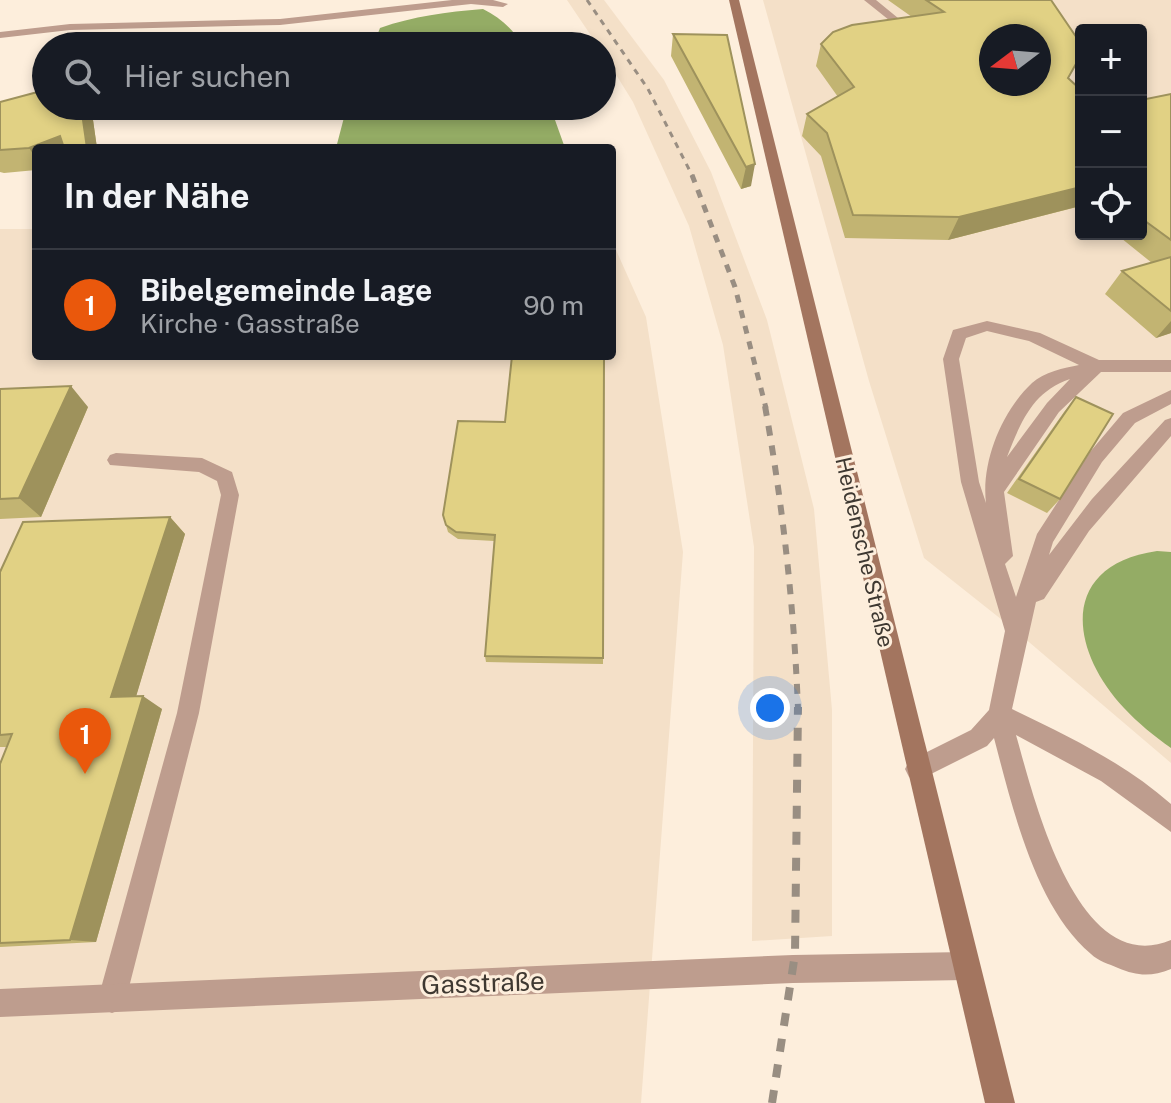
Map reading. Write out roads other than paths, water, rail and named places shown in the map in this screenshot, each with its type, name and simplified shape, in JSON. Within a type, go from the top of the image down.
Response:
[{"type":"main road","name":"Heidensche Straße","points":[[734,0],[1000,1103]]},
{"type":"street","points":[[869,0],[893,18]]},
{"type":"street","points":[[0,35],[70,27],[280,22],[471,1],[503,4]]},
{"type":"street","points":[[1016,631],[970,482],[951,359],[959,334],[987,326],[1034,337],[1097,366]]},
{"type":"street","points":[[1016,631],[994,491],[998,456],[1020,409],[1040,385],[1062,375],[1097,366],[1171,366]]},
{"type":"street","points":[[994,491],[1056,401],[1071,384],[1097,366]]},
{"type":"street","points":[[1171,396],[1129,418],[1096,457],[1044,540],[1016,631],[999,715],[1031,820],[1068,906],[1100,945],[1136,963],[1171,954]]},
{"type":"street","points":[[1016,631],[1054,562],[1132,464],[1171,425]]},
{"type":"street","points":[[112,999],[188,713],[230,495],[225,477],[202,465],[116,460]]},
{"type":"street","points":[[917,769],[979,738],[999,715]]},
{"type":"street","points":[[999,715],[1091,759],[1142,793],[1171,820]]},
{"type":"street","name":"Gasstraße","points":[[0,1003],[793,969],[965,966]]},
{"type":"railway","points":[[587,0],[609,32]]},
{"type":"railway","points":[[616,42],[648,89],[692,175]]},
{"type":"railway","points":[[692,175],[735,287],[766,408]]},
{"type":"railway","points":[[765,406],[787,557],[798,709]]},
{"type":"railway","points":[[772,1103],[795,954],[798,709]]},
{"type":"place","name":"Bibelgemeinde Lage","points":[[85,774]]}]
